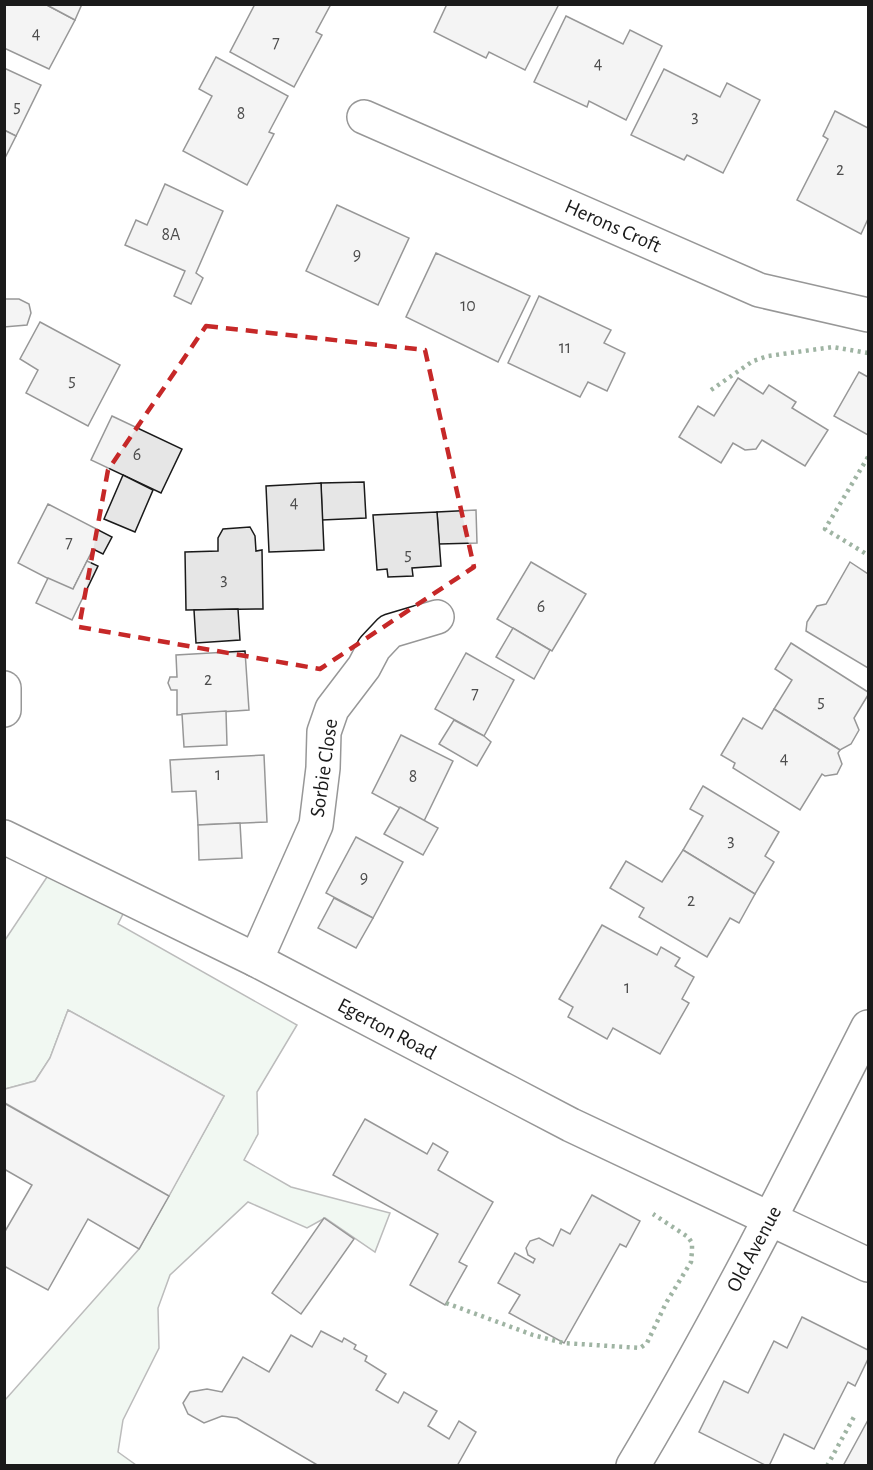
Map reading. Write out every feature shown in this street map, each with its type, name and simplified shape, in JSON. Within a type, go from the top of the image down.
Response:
[{"type":"street","name":"Herons Croft","points":[[364,117],[759,290],[868,315]]},
{"type":"street","name":"Sorbie Close","points":[[256,960],[316,825],[323,768],[324,732],[332,709],[364,667],[374,648],[390,631],[436,617]]},
{"type":"street","points":[[4,688],[4,710]]},
{"type":"street","name":"Egerton Road","points":[[4,837],[256,960],[571,1125],[868,1266]]},
{"type":"street","name":"Old Avenue","points":[[633,1466],[683,1382],[770,1221],[868,1027]]},
{"type":"highlighted area","points":[[206,326],[425,350],[474,567],[320,669],[79,627],[108,470]]},
{"type":"green space","points":[[57,862],[131,898],[118,924],[297,1025],[257,1092],[258,1134],[244,1160],[291,1187],[390,1213],[375,1252],[325,1218],[307,1228],[248,1202],[170,1275],[158,1308],[159,1348],[123,1420],[118,1452],[136,1465],[5,1465],[5,1400],[139,1249],[224,1096],[68,1010],[50,1058],[35,1081],[5,1089],[5,940]]},
{"type":"shaded area","points":[[68,1010],[224,1096],[169,1196],[5,1103],[5,1089],[35,1081],[50,1058]]},
{"type":"building","points":[[4,4],[45,4],[75,20],[49,69],[4,48]]},
{"type":"building","points":[[45,4],[82,4],[75,20]]},
{"type":"building","points":[[255,4],[331,4],[316,32],[322,35],[294,87],[230,52]]},
{"type":"building","points":[[447,4],[559,4],[525,70],[489,52],[486,58],[434,32]]},
{"type":"building","points":[[566,16],[623,44],[630,30],[662,46],[626,120],[589,101],[587,107],[534,82]]},
{"type":"building","points":[[216,57],[288,96],[269,132],[274,134],[247,185],[183,151],[212,96],[199,89]]},
{"type":"building","points":[[4,68],[41,85],[16,136],[4,130]]},
{"type":"building","points":[[664,69],[720,97],[727,83],[760,100],[723,173],[687,155],[684,160],[631,135]]},
{"type":"building","points":[[835,111],[868,128],[868,219],[861,234],[797,200],[828,139],[823,136]]},
{"type":"building","points":[[4,130],[16,136],[4,160]]},
{"type":"building","points":[[165,184],[223,211],[196,273],[203,278],[191,304],[174,296],[185,271],[125,245],[136,220],[147,225]]},
{"type":"building","points":[[337,205],[409,238],[378,305],[306,271]]},
{"type":"building","points":[[436,253],[530,296],[498,362],[406,317]]},
{"type":"building","points":[[539,296],[611,330],[604,343],[625,353],[607,391],[588,382],[580,397],[508,363]]},
{"type":"building","points":[[4,299],[19,299],[29,304],[31,313],[27,325],[4,327]]},
{"type":"building","points":[[40,322],[120,365],[88,426],[26,393],[38,370],[20,359]]},
{"type":"building","points":[[859,372],[868,377],[868,435],[834,416]]},
{"type":"building","points":[[738,378],[763,394],[769,385],[796,402],[792,408],[828,430],[805,466],[762,440],[756,449],[745,450],[733,443],[721,463],[679,437],[698,406],[714,416]]},
{"type":"building","points":[[112,416],[182,449],[161,493],[91,460]]},
{"type":"building","points":[[123,475],[153,490],[135,532],[104,519]]},
{"type":"building","points":[[364,482],[366,518],[322,520],[321,483]]},
{"type":"building","points":[[321,483],[324,550],[269,552],[266,486]]},
{"type":"building","points":[[48,504],[112,537],[103,554],[93,549],[72,591],[18,563]]},
{"type":"building","points":[[476,510],[477,543],[439,544],[437,512]]},
{"type":"building","points":[[437,512],[441,566],[412,568],[413,576],[388,577],[387,569],[377,570],[373,515]]},
{"type":"building","points":[[250,527],[255,536],[256,551],[262,550],[263,609],[186,610],[185,552],[218,551],[218,538],[223,529]]},
{"type":"building","points":[[87,561],[98,566],[72,620],[36,603],[48,578],[73,589]]},
{"type":"building","points":[[531,562],[586,594],[552,651],[497,619]]},
{"type":"building","points":[[850,562],[868,574],[868,668],[806,631],[807,622],[817,606],[826,604]]},
{"type":"building","points":[[238,609],[240,640],[196,643],[194,610]]},
{"type":"building","points":[[513,628],[550,650],[534,679],[496,657]]},
{"type":"building","points":[[791,643],[868,692],[854,718],[859,730],[851,744],[840,750],[774,709],[792,680],[775,669]]},
{"type":"building","points":[[245,651],[249,710],[177,715],[177,690],[171,690],[168,683],[170,677],[177,677],[176,655]]},
{"type":"building","points":[[466,653],[514,680],[484,736],[435,709]]},
{"type":"building","points":[[774,709],[840,750],[838,753],[842,764],[837,774],[825,776],[822,774],[800,810],[733,768],[735,763],[721,755],[743,718],[762,729]]},
{"type":"building","points":[[226,711],[227,745],[184,747],[182,714]]},
{"type":"building","points":[[454,720],[491,742],[477,766],[439,744]]},
{"type":"building","points":[[401,735],[453,761],[424,821],[372,793]]},
{"type":"building","points":[[264,755],[267,822],[198,825],[196,791],[172,792],[170,760]]},
{"type":"building","points":[[703,786],[779,832],[765,856],[774,862],[755,894],[683,850],[703,816],[690,809]]},
{"type":"building","points":[[400,807],[438,828],[423,855],[384,834]]},
{"type":"building","points":[[240,823],[242,858],[199,860],[198,825]]},
{"type":"building","points":[[356,837],[403,862],[373,918],[326,893]]},
{"type":"building","points":[[683,850],[755,894],[739,923],[730,918],[707,957],[639,917],[644,908],[610,888],[626,861],[662,882]]},
{"type":"building","points":[[334,898],[373,918],[356,948],[318,928]]},
{"type":"building","points":[[602,925],[657,955],[661,947],[680,958],[675,966],[694,977],[682,999],[689,1003],[660,1054],[613,1028],[607,1039],[568,1017],[573,1007],[559,999]]},
{"type":"building","points":[[4,1103],[169,1196],[139,1249],[88,1219],[48,1290],[4,1266],[4,1233],[32,1185],[4,1169]]},
{"type":"building","points":[[365,1119],[427,1154],[433,1143],[448,1152],[438,1170],[493,1202],[459,1262],[467,1266],[445,1305],[410,1285],[438,1234],[333,1175]]},
{"type":"building","points":[[592,1195],[640,1221],[626,1247],[620,1244],[564,1343],[509,1313],[520,1295],[498,1283],[515,1253],[533,1263],[535,1259],[528,1255],[526,1248],[530,1241],[539,1238],[553,1246],[561,1229],[570,1234]]},
{"type":"building","points":[[324,1218],[354,1239],[301,1314],[272,1293]]},
{"type":"building","points":[[802,1317],[868,1350],[868,1359],[855,1386],[848,1382],[814,1449],[784,1434],[767,1466],[699,1432],[724,1381],[748,1393],[774,1341],[787,1348]]},
{"type":"building","points":[[321,1331],[342,1342],[344,1338],[356,1345],[354,1349],[367,1356],[365,1361],[386,1374],[376,1390],[398,1403],[404,1392],[437,1411],[428,1426],[449,1439],[459,1421],[476,1432],[457,1466],[319,1466],[237,1418],[222,1416],[204,1423],[188,1414],[183,1403],[190,1392],[207,1389],[222,1392],[243,1357],[269,1372],[291,1335],[312,1347]]},
{"type":"building","points":[[868,1420],[868,1466],[843,1466]]},
{"type":"hedge","points":[[711,390],[753,361],[768,356],[833,347],[868,353]]},
{"type":"hedge","points":[[868,457],[825,529],[868,555]]},
{"type":"hedge","points":[[446,1303],[533,1335],[564,1343],[640,1348],[647,1343],[666,1303],[691,1262],[692,1243],[688,1237],[653,1214]]},
{"type":"hedge","points":[[827,1466],[855,1415]]}]
